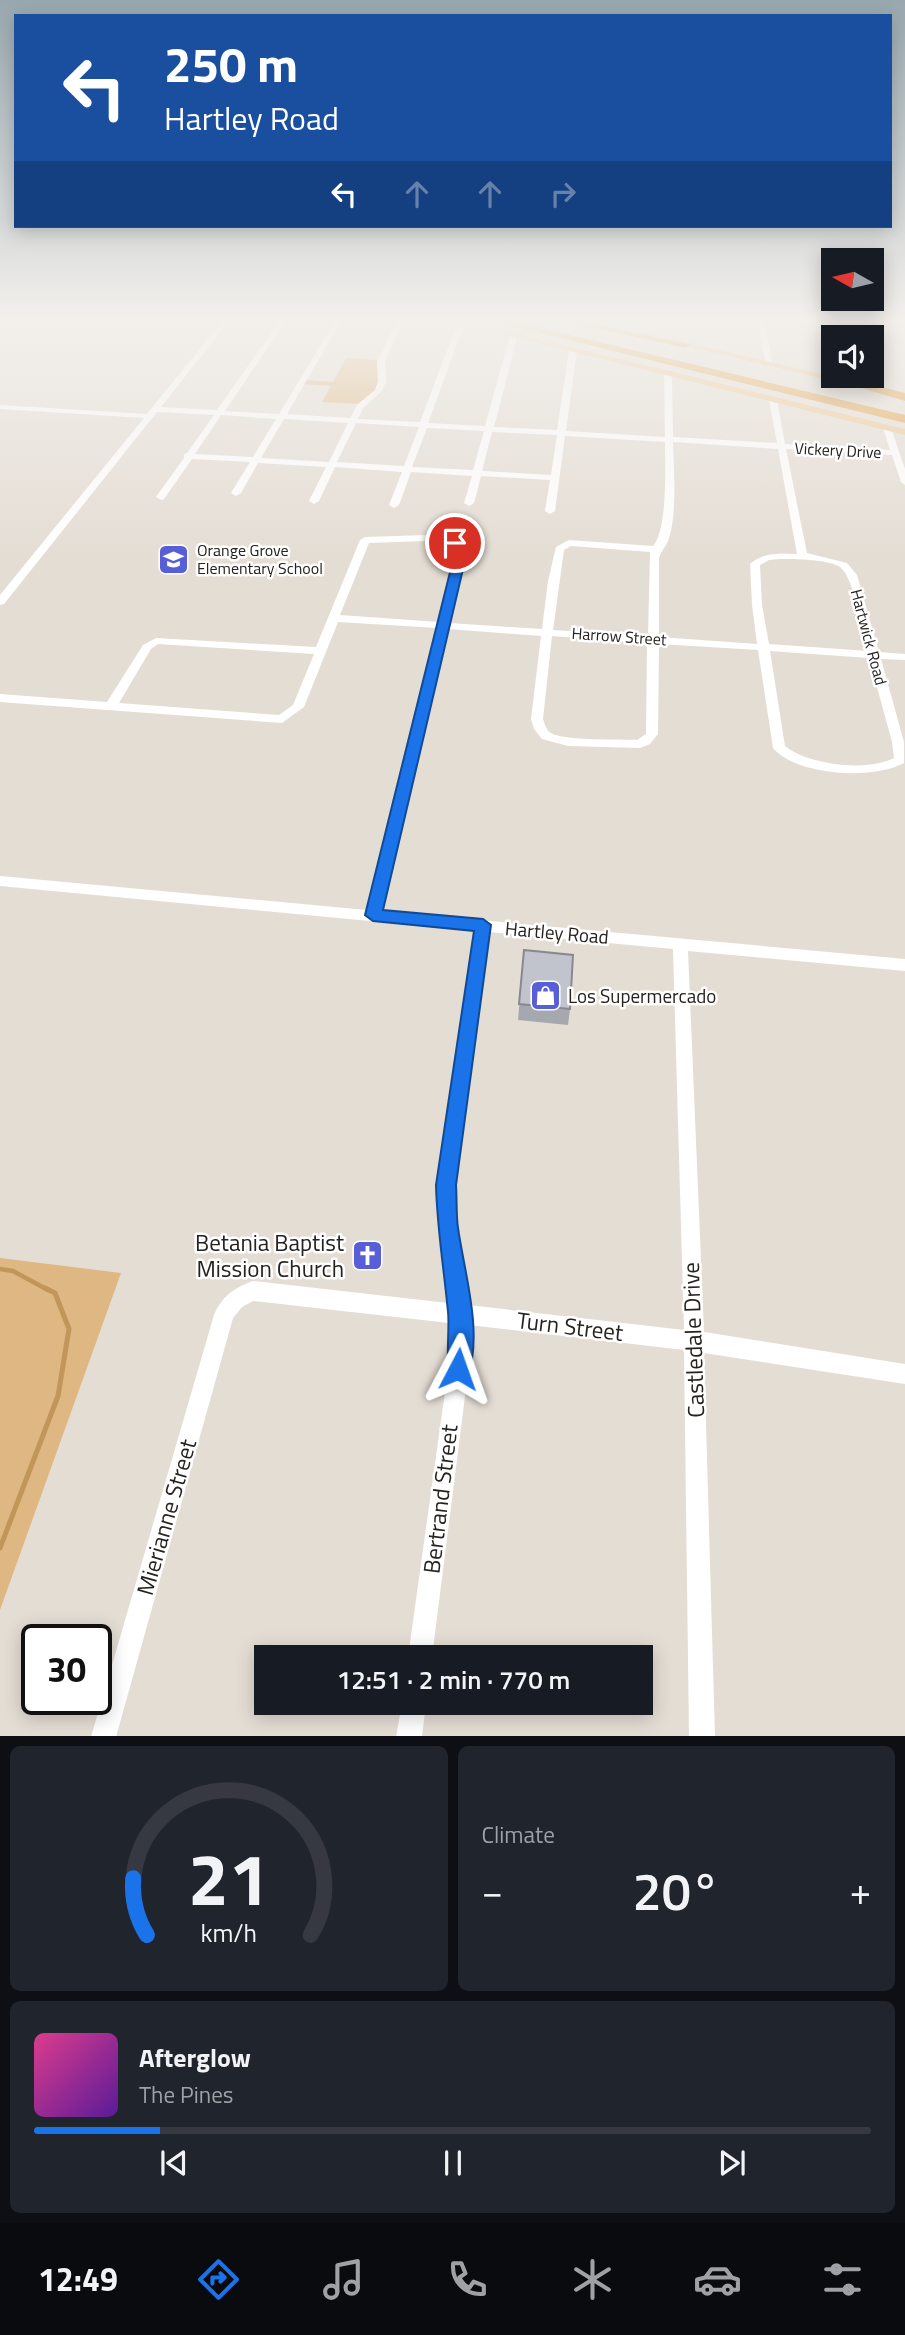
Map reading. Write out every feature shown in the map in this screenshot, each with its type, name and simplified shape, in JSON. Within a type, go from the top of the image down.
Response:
[{"type":"highway","points":[[809,397],[905,419]]},
{"type":"highway","points":[[842,397],[905,412]]},
{"type":"highway","points":[[867,397],[905,406]]},
{"type":"highway","points":[[851,419],[905,430]]},
{"type":"main road","points":[[761,397],[905,430]]},
{"type":"street","points":[[2,596],[164,397]]},
{"type":"street","points":[[160,497],[229,397]]},
{"type":"street","points":[[236,493],[292,397]]},
{"type":"street","points":[[314,501],[360,407],[371,397]]},
{"type":"street","points":[[394,505],[433,397]]},
{"type":"street","points":[[469,503],[497,397]]},
{"type":"street","points":[[550,511],[566,397]]},
{"type":"street","points":[[656,549],[579,542],[562,546],[558,553],[537,724],[542,733],[554,740],[589,744],[608,741],[641,744],[649,740],[654,723],[653,572],[656,549],[664,540],[670,489],[668,397]]},
{"type":"street","points":[[773,400],[800,551],[807,558]]},
{"type":"street","name":"Vickery Drive","points":[[0,407],[281,416],[894,453]]},
{"type":"street","points":[[887,428],[905,482]]},
{"type":"street","points":[[187,456],[554,478]]},
{"type":"street","points":[[0,698],[282,719],[298,707],[365,540],[398,537],[428,539],[448,541],[461,548],[373,915]]},
{"type":"street","points":[[764,647],[755,564],[763,558],[807,558]]},
{"type":"street","name":"Hartwick Road","points":[[764,647],[779,748],[784,754],[797,760],[836,766],[883,768],[893,766],[900,760],[898,742],[850,570],[833,562],[807,558]]},
{"type":"street","name":"Harrow Street","points":[[332,618],[905,657]]},
{"type":"street","points":[[111,706],[147,647],[156,641],[320,651]]},
{"type":"street","name":"Hartley Road","points":[[0,881],[905,965]]},
{"type":"street","name":"Bertrand Street","points":[[422,1645],[461,1349],[460,1313],[447,1224],[446,1185],[483,925]]},
{"type":"street","name":"Castledale Drive","points":[[680,944],[694,1341],[702,1736]]},
{"type":"street","name":"Turn Street","points":[[235,1300],[253,1291],[460,1313],[694,1341],[905,1374]]},
{"type":"street","name":"Mierianne Street","points":[[103,1736],[225,1315],[235,1300]]},
{"type":"street","points":[[409,1736],[412,1715]]},
{"type":"shaded area","points":[[325,397],[367,397],[359,404],[322,402]]},
{"type":"shaded area","points":[[0,1258],[121,1273],[0,1610]]},
{"type":"building","name":"Los Supermercado","points":[[524,950],[573,955],[570,1009],[519,1004]]},
{"type":"waterway","points":[[0,1269],[13,1271],[48,1290]]},
{"type":"waterway","points":[[0,1548],[58,1396],[69,1329],[55,1293],[45,1288]]},
{"type":"place","name":"Orange Grove Elementary School","points":[[174,559]]},
{"type":"place","name":"Los Supermercado","points":[[545,995]]},
{"type":"place","name":"Betania Baptist Mission Church","points":[[367,1255]]},
{"type":"route","points":[[455,543],[461,548],[461,552],[373,915],[483,925],[446,1185],[447,1224],[460,1313],[461,1349],[458,1369]]}]
